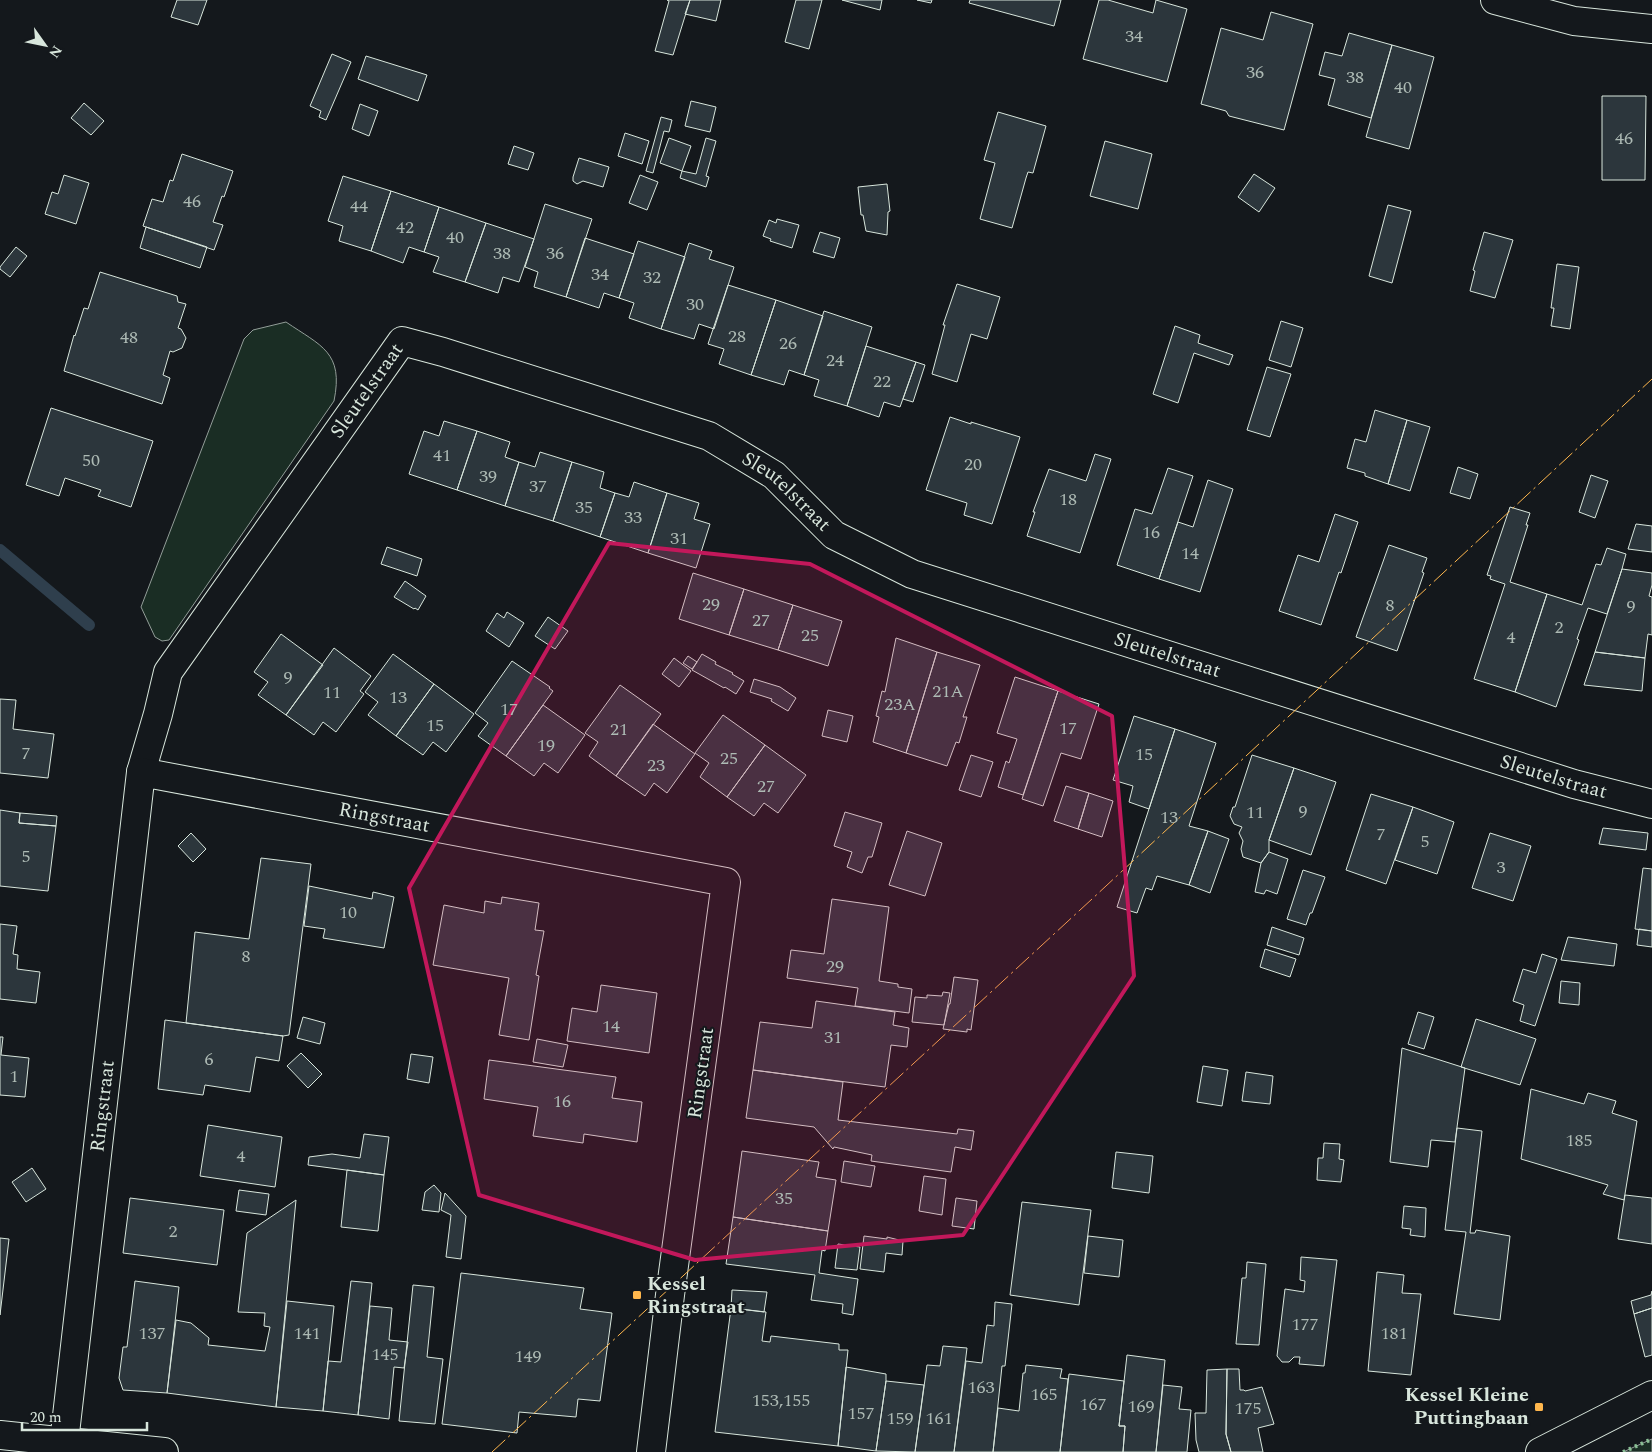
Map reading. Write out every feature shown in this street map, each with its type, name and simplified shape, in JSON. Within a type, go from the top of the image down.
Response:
[{"type":"street","points":[[1495,0],[1574,21],[1652,29]]},
{"type":"street","name":"Sleutelstraat","points":[[141,772],[168,672],[402,341],[443,352],[709,436],[774,475],[834,535],[912,574],[1564,782],[1652,804]]},
{"type":"street","name":"Ringstraat","points":[[64,1442],[141,772],[726,882],[670,1295],[651,1452]]},
{"type":"street","points":[[1540,1452],[1652,1395]]},
{"type":"street","points":[[0,1435],[164,1452]]},
{"type":"highlighted area","points":[[609,543],[810,564],[1112,716],[1134,976],[963,1235],[695,1260],[479,1195],[409,888]]},
{"type":"green space","points":[[286,322],[327,352],[336,371],[334,401],[169,640],[162,641],[155,637],[141,607],[244,339],[253,330]]},
{"type":"green space","points":[[1652,1439],[1652,1452],[1623,1452]]},
{"type":"building","points":[[177,0],[207,0],[198,25],[171,17]]},
{"type":"building","points":[[667,0],[690,0],[673,55],[655,51],[669,1]]},
{"type":"building","points":[[690,0],[721,0],[716,21],[685,14]]},
{"type":"building","points":[[796,0],[822,0],[809,49],[785,42]]},
{"type":"building","points":[[842,0],[882,0],[880,10]]},
{"type":"building","points":[[917,0],[932,0],[931,3]]},
{"type":"building","points":[[970,0],[1061,0],[1054,26],[969,3]]},
{"type":"building","points":[[1099,0],[1108,0],[1153,13],[1156,0],[1187,9],[1167,82],[1083,59]]},
{"type":"building","points":[[1271,12],[1313,24],[1284,130],[1229,116],[1226,111],[1201,104],[1221,28],[1263,40]]},
{"type":"building","points":[[1349,33],[1392,45],[1371,118],[1328,105],[1335,79],[1319,75],[1325,52],[1342,56]]},
{"type":"building","points":[[1392,45],[1434,57],[1409,149],[1366,137]]},
{"type":"building","points":[[332,54],[351,62],[326,120],[319,117],[321,111],[310,106]]},
{"type":"building","points":[[366,56],[427,75],[418,101],[358,79]]},
{"type":"building","points":[[1602,96],[1646,96],[1645,180],[1602,180]]},
{"type":"building","points":[[691,101],[716,107],[710,132],[685,126]]},
{"type":"building","points":[[84,103],[104,121],[91,135],[71,118]]},
{"type":"building","points":[[360,104],[378,111],[369,136],[352,129]]},
{"type":"building","points":[[998,112],[1046,126],[1033,173],[1028,172],[1026,178],[1012,228],[980,219],[995,163],[984,160]]},
{"type":"building","points":[[661,117],[672,120],[669,132],[664,131],[653,173],[646,171]]},
{"type":"building","points":[[625,133],[649,141],[642,164],[618,156]]},
{"type":"building","points":[[669,138],[691,146],[682,171],[660,163]]},
{"type":"building","points":[[706,138],[716,141],[706,176],[709,177],[706,187],[680,178],[682,171],[696,174]]},
{"type":"building","points":[[1105,141],[1152,154],[1138,209],[1090,196]]},
{"type":"building","points":[[514,146],[534,153],[528,170],[508,164]]},
{"type":"building","points":[[182,154],[233,171],[213,222],[223,225],[214,250],[143,226],[152,199],[163,202],[170,180],[173,181]]},
{"type":"building","points":[[579,158],[609,167],[603,187],[583,181],[577,184],[573,181]]},
{"type":"building","points":[[1254,174],[1275,188],[1259,212],[1238,197]]},
{"type":"building","points":[[64,175],[89,183],[76,224],[45,214],[52,192],[58,194]]},
{"type":"building","points":[[640,175],[658,182],[647,210],[629,203]]},
{"type":"building","points":[[343,176],[391,191],[371,251],[339,241],[343,226],[328,221]]},
{"type":"building","points":[[887,184],[890,211],[888,212],[887,235],[866,231],[863,215],[861,215],[858,187]]},
{"type":"building","points":[[391,191],[439,207],[424,252],[409,247],[403,263],[371,251]]},
{"type":"building","points":[[545,204],[592,219],[566,297],[534,287],[538,272],[525,267]]},
{"type":"building","points":[[1388,205],[1411,211],[1392,283],[1369,276]]},
{"type":"building","points":[[439,207],[486,223],[465,282],[433,272],[439,257],[424,252]]},
{"type":"building","points":[[777,219],[799,225],[792,248],[770,241],[771,239],[763,236],[769,220],[776,223]]},
{"type":"building","points":[[486,223],[534,239],[519,282],[503,277],[498,293],[465,282]]},
{"type":"building","points":[[146,227],[207,247],[200,268],[140,248]]},
{"type":"building","points":[[820,232],[840,238],[834,258],[813,252]]},
{"type":"building","points":[[1484,232],[1513,240],[1495,298],[1470,291],[1475,271],[1473,270]]},
{"type":"building","points":[[585,238],[634,254],[619,298],[604,293],[599,308],[566,297]]},
{"type":"building","points":[[638,241],[685,257],[661,329],[629,318],[634,303],[619,298]]},
{"type":"building","points":[[689,243],[712,251],[709,259],[734,267],[714,329],[699,324],[694,339],[661,329]]},
{"type":"building","points":[[16,247],[27,256],[10,277],[0,267]]},
{"type":"building","points":[[1557,264],[1579,267],[1570,329],[1551,326],[1554,308],[1551,308]]},
{"type":"building","points":[[100,272],[177,296],[178,302],[186,304],[178,328],[181,329],[186,338],[182,348],[173,352],[170,351],[163,375],[170,378],[162,404],[64,371],[74,335],[84,308],[88,309]]},
{"type":"building","points":[[957,284],[1000,297],[987,339],[971,334],[957,382],[932,374],[945,325],[943,325]]},
{"type":"building","points":[[728,285],[776,300],[751,375],[719,364],[724,349],[708,344]]},
{"type":"building","points":[[776,300],[823,316],[804,375],[789,370],[784,385],[751,375]]},
{"type":"building","points":[[824,311],[872,327],[847,406],[814,396],[819,380],[804,375]]},
{"type":"building","points":[[1281,321],[1303,328],[1291,367],[1269,360]]},
{"type":"building","points":[[1175,326],[1200,335],[1198,343],[1233,355],[1229,365],[1194,353],[1178,403],[1153,394]]},
{"type":"building","points":[[866,346],[916,362],[900,407],[884,402],[879,417],[847,406]]},
{"type":"building","points":[[916,362],[925,365],[913,402],[903,399]]},
{"type":"building","points":[[1267,367],[1291,374],[1270,437],[1247,430]]},
{"type":"building","points":[[51,408],[153,441],[131,507],[98,496],[101,490],[65,478],[59,496],[26,485]]},
{"type":"building","points":[[1375,410],[1407,420],[1388,484],[1365,476],[1365,473],[1347,468],[1355,439],[1366,442]]},
{"type":"building","points":[[950,417],[1020,437],[992,524],[964,515],[967,503],[926,490]]},
{"type":"building","points":[[1407,420],[1430,427],[1410,491],[1388,484]]},
{"type":"building","points":[[444,421],[477,431],[457,490],[409,474],[424,431],[439,436]]},
{"type":"building","points":[[477,431],[510,442],[505,457],[519,462],[505,506],[457,490]]},
{"type":"building","points":[[540,452],[572,462],[553,521],[505,506],[519,462],[535,467]]},
{"type":"building","points":[[1095,454],[1111,459],[1080,553],[1027,536],[1035,512],[1033,512],[1049,469],[1086,481]]},
{"type":"building","points":[[572,462],[604,472],[600,488],[615,493],[600,537],[553,521]]},
{"type":"building","points":[[1458,467],[1478,474],[1470,499],[1450,493]]},
{"type":"building","points":[[1168,468],[1193,476],[1159,579],[1117,565],[1135,509],[1152,514]]},
{"type":"building","points":[[1591,475],[1608,481],[1595,518],[1579,512]]},
{"type":"building","points":[[1208,480],[1233,489],[1200,592],[1159,579],[1178,522],[1193,527]]},
{"type":"building","points":[[634,482],[667,493],[648,553],[600,537],[615,493],[629,497]]},
{"type":"building","points":[[667,493],[699,503],[694,519],[710,524],[696,568],[648,553]]},
{"type":"building","points":[[1510,507],[1530,513],[1510,582],[1547,594],[1515,692],[1474,679],[1505,584],[1490,579],[1491,576],[1487,575]]},
{"type":"building","points":[[1335,514],[1358,522],[1321,625],[1279,611],[1298,555],[1319,562]]},
{"type":"building","points":[[1636,524],[1652,526],[1652,552],[1628,549]]},
{"type":"building","points":[[1389,545],[1427,558],[1422,572],[1424,573],[1397,651],[1356,637]]},
{"type":"building","points":[[387,547],[422,559],[417,576],[381,564]]},
{"type":"building","points":[[1607,548],[1626,554],[1622,569],[1607,614],[1588,608],[1556,707],[1515,692],[1547,594],[1582,605],[1596,564],[1601,565]]},
{"type":"building","points":[[1622,569],[1652,573],[1652,585],[1649,596],[1652,597],[1652,635],[1648,634],[1645,658],[1595,652]]},
{"type":"building","points":[[693,573],[744,589],[729,635],[679,619]]},
{"type":"building","points":[[405,581],[426,596],[418,610],[394,597]]},
{"type":"building","points":[[744,589],[793,605],[778,650],[729,635]]},
{"type":"building","points":[[793,605],[842,621],[828,666],[778,650]]},
{"type":"building","points":[[507,612],[524,623],[509,647],[486,631],[497,613],[504,618]]},
{"type":"building","points":[[548,617],[568,631],[555,649],[535,636]]},
{"type":"building","points":[[281,634],[323,665],[286,715],[258,695],[268,682],[254,672]]},
{"type":"building","points":[[896,638],[937,652],[906,753],[873,742],[879,717],[876,716],[882,691],[885,692]]},
{"type":"building","points":[[334,648],[371,676],[360,691],[364,694],[336,732],[323,722],[314,735],[286,715]]},
{"type":"building","points":[[937,652],[980,665],[963,717],[967,717],[959,743],[956,742],[947,766],[906,753]]},
{"type":"building","points":[[1595,652],[1645,658],[1642,691],[1584,685]]},
{"type":"building","points":[[393,654],[434,684],[396,736],[368,715],[378,702],[365,692]]},
{"type":"building","points":[[702,654],[744,681],[736,694],[692,670]]},
{"type":"building","points":[[688,656],[697,662],[692,669],[683,663]]},
{"type":"building","points":[[674,658],[691,671],[679,687],[662,674]]},
{"type":"building","points":[[512,661],[553,691],[506,756],[478,736],[488,723],[475,713]]},
{"type":"building","points":[[1015,677],[1058,691],[1023,795],[998,787],[1006,761],[1009,763],[1017,739],[997,733]]},
{"type":"building","points":[[754,679],[780,687],[796,698],[788,711],[771,701],[772,699],[750,692]]},
{"type":"building","points":[[434,684],[474,714],[446,752],[433,742],[423,755],[396,736]]},
{"type":"building","points":[[620,685],[661,714],[616,776],[589,756],[598,742],[585,733]]},
{"type":"building","points":[[1058,691],[1099,704],[1081,759],[1061,753],[1043,806],[1022,799]]},
{"type":"building","points":[[0,699],[16,700],[13,729],[54,734],[48,778],[0,773]]},
{"type":"building","points":[[543,705],[585,735],[558,773],[544,763],[534,776],[506,756]]},
{"type":"building","points":[[828,710],[853,716],[847,742],[822,736]]},
{"type":"building","points":[[723,715],[765,745],[727,797],[700,777],[709,763],[695,753]]},
{"type":"building","points":[[1134,716],[1175,729],[1149,809],[1129,802],[1133,786],[1113,780]]},
{"type":"building","points":[[653,724],[695,754],[667,793],[654,783],[645,796],[616,776]]},
{"type":"building","points":[[1175,729],[1216,743],[1189,826],[1208,831],[1189,885],[1157,876],[1152,890],[1146,888],[1137,913],[1117,907]]},
{"type":"building","points":[[765,745],[806,775],[778,813],[764,803],[754,816],[727,797]]},
{"type":"building","points":[[971,755],[993,762],[981,797],[959,790]]},
{"type":"building","points":[[1252,755],[1294,768],[1269,840],[1269,852],[1261,863],[1243,857],[1241,849],[1243,841],[1239,833],[1242,827],[1234,824],[1230,816],[1233,807],[1235,807]]},
{"type":"building","points":[[1294,768],[1336,782],[1311,855],[1269,840]]},
{"type":"building","points":[[1066,786],[1089,793],[1078,829],[1054,821]]},
{"type":"building","points":[[1089,793],[1113,801],[1102,837],[1078,829]]},
{"type":"building","points":[[1371,794],[1413,807],[1386,884],[1346,870]]},
{"type":"building","points":[[1413,807],[1454,822],[1437,874],[1395,860]]},
{"type":"building","points":[[0,810],[20,813],[19,823],[56,826],[48,891],[0,886]]},
{"type":"building","points":[[845,812],[882,823],[872,857],[868,857],[862,873],[847,867],[852,852],[834,846]]},
{"type":"building","points":[[20,813],[57,816],[56,826],[19,823]]},
{"type":"building","points":[[1603,828],[1648,833],[1646,850],[1599,844]]},
{"type":"building","points":[[907,831],[942,843],[925,896],[889,885]]},
{"type":"building","points":[[1208,831],[1229,839],[1210,893],[1189,885]]},
{"type":"building","points":[[191,833],[206,849],[193,862],[178,846]]},
{"type":"building","points":[[1490,833],[1531,846],[1513,901],[1472,888]]},
{"type":"building","points":[[1269,852],[1288,859],[1277,894],[1266,890],[1264,894],[1255,892],[1261,863]]},
{"type":"building","points":[[261,858],[311,864],[289,1035],[283,1036],[186,1023],[195,932],[249,939]]},
{"type":"building","points":[[1643,868],[1652,869],[1652,931],[1635,929]]},
{"type":"building","points":[[1303,870],[1325,877],[1306,925],[1287,919]]},
{"type":"building","points":[[309,886],[372,899],[373,892],[394,897],[384,948],[323,938],[325,929],[304,926]]},
{"type":"building","points":[[502,897],[539,903],[535,930],[544,931],[536,975],[539,976],[529,1040],[499,1035],[509,978],[433,965],[444,905],[484,913],[485,901],[501,904]]},
{"type":"building","points":[[832,899],[889,907],[879,981],[898,984],[898,987],[912,989],[909,1013],[855,1006],[858,988],[787,978],[791,950],[824,954]]},
{"type":"building","points":[[0,924],[17,926],[13,954],[18,955],[17,969],[40,972],[36,1003],[0,999]]},
{"type":"building","points":[[1272,927],[1304,938],[1299,955],[1267,945]]},
{"type":"building","points":[[1639,929],[1652,931],[1652,947],[1637,945]]},
{"type":"building","points":[[1568,937],[1617,944],[1614,966],[1561,960]]},
{"type":"building","points":[[1265,949],[1296,959],[1290,977],[1260,967]]},
{"type":"building","points":[[1542,954],[1557,959],[1535,1026],[1520,1021],[1524,1005],[1513,1001],[1523,969],[1536,973]]},
{"type":"building","points":[[954,977],[978,980],[971,1030],[967,1029],[967,1032],[943,1029],[950,1004]]},
{"type":"building","points":[[1561,981],[1580,983],[1579,1005],[1559,1003]]},
{"type":"building","points":[[601,985],[657,993],[649,1053],[567,1041],[572,1008],[597,1012]]},
{"type":"building","points":[[943,992],[950,993],[944,1025],[912,1022],[915,997],[927,998],[927,995],[942,996]]},
{"type":"building","points":[[816,1001],[895,1012],[893,1025],[909,1028],[907,1047],[891,1045],[885,1087],[753,1070],[760,1022],[812,1028]]},
{"type":"building","points":[[1418,1012],[1434,1017],[1424,1049],[1408,1044]]},
{"type":"building","points":[[303,1017],[325,1023],[320,1044],[297,1038]]},
{"type":"building","points":[[1476,1019],[1536,1039],[1520,1085],[1461,1067]]},
{"type":"building","points":[[165,1020],[283,1036],[279,1061],[256,1057],[250,1092],[205,1085],[203,1095],[158,1089]]},
{"type":"building","points":[[0,1037],[3,1037],[1,1055],[29,1058],[25,1097],[0,1095]]},
{"type":"building","points":[[537,1039],[568,1045],[563,1067],[533,1062]]},
{"type":"building","points":[[1402,1048],[1465,1068],[1455,1142],[1431,1140],[1428,1167],[1390,1162]]},
{"type":"building","points":[[301,1053],[322,1074],[308,1088],[287,1066]]},
{"type":"building","points":[[411,1054],[433,1057],[429,1083],[407,1079]]},
{"type":"building","points":[[489,1060],[616,1077],[612,1098],[642,1102],[637,1142],[584,1134],[583,1143],[533,1136],[538,1107],[484,1099]]},
{"type":"building","points":[[1203,1066],[1228,1070],[1222,1106],[1197,1102]]},
{"type":"building","points":[[753,1070],[843,1082],[838,1120],[957,1134],[958,1129],[974,1131],[971,1150],[955,1147],[951,1172],[871,1161],[872,1155],[834,1147],[833,1149],[814,1127],[746,1118]]},
{"type":"building","points":[[1246,1072],[1273,1076],[1270,1104],[1242,1101]]},
{"type":"building","points":[[1531,1089],[1584,1104],[1588,1093],[1616,1101],[1612,1113],[1637,1121],[1624,1200],[1603,1194],[1608,1185],[1521,1159]]},
{"type":"building","points":[[208,1125],[282,1137],[275,1187],[200,1176]]},
{"type":"building","points":[[1457,1128],[1482,1131],[1470,1233],[1475,1233],[1476,1230],[1510,1236],[1500,1320],[1454,1314],[1466,1232],[1445,1230]]},
{"type":"building","points":[[364,1134],[389,1137],[384,1175],[308,1165],[309,1157],[332,1154],[360,1158]]},
{"type":"building","points":[[1324,1143],[1340,1144],[1339,1159],[1344,1160],[1341,1182],[1317,1180],[1318,1158],[1323,1158]]},
{"type":"building","points":[[742,1151],[819,1162],[816,1177],[836,1180],[828,1231],[733,1217]]},
{"type":"building","points":[[1116,1152],[1153,1156],[1149,1193],[1112,1188]]},
{"type":"building","points":[[844,1161],[875,1166],[871,1187],[841,1182]]},
{"type":"building","points":[[32,1168],[46,1189],[26,1202],[12,1182]]},
{"type":"building","points":[[347,1170],[384,1175],[378,1231],[341,1227]]},
{"type":"building","points":[[924,1176],[946,1179],[942,1215],[919,1211]]},
{"type":"building","points":[[434,1185],[441,1193],[439,1212],[422,1210],[425,1192]]},
{"type":"building","points":[[239,1190],[269,1194],[266,1215],[236,1211]]},
{"type":"building","points":[[445,1193],[466,1216],[461,1259],[446,1257],[451,1215],[441,1210]]},
{"type":"building","points":[[1625,1195],[1652,1198],[1652,1244],[1618,1239]]},
{"type":"building","points":[[130,1198],[224,1210],[217,1265],[123,1253]]},
{"type":"building","points":[[956,1198],[977,1201],[974,1229],[952,1226]]},
{"type":"building","points":[[296,1200],[276,1407],[167,1393],[176,1320],[191,1323],[209,1338],[208,1345],[265,1351],[270,1327],[264,1326],[265,1313],[238,1312],[247,1233]]},
{"type":"building","points":[[1022,1202],[1091,1210],[1079,1305],[1010,1295]]},
{"type":"building","points":[[1404,1206],[1426,1208],[1425,1237],[1410,1235],[1411,1229],[1402,1228]]},
{"type":"building","points":[[733,1217],[828,1231],[825,1251],[822,1250],[819,1273],[858,1279],[853,1315],[842,1313],[843,1304],[811,1300],[815,1275],[726,1264]]},
{"type":"building","points":[[864,1236],[887,1239],[887,1237],[903,1241],[902,1255],[886,1253],[884,1272],[860,1269]]},
{"type":"building","points":[[1088,1236],[1123,1240],[1119,1277],[1084,1273]]},
{"type":"building","points":[[0,1238],[9,1239],[0,1315]]},
{"type":"building","points":[[838,1244],[860,1247],[857,1270],[835,1268]]},
{"type":"building","points":[[1301,1257],[1337,1260],[1324,1366],[1299,1364],[1300,1357],[1294,1357],[1289,1362],[1282,1362],[1277,1356],[1285,1289],[1304,1292],[1305,1281],[1300,1280]]},
{"type":"building","points":[[1247,1262],[1266,1264],[1259,1345],[1236,1344],[1242,1278],[1246,1278]]},
{"type":"building","points":[[1377,1272],[1404,1275],[1402,1293],[1421,1294],[1411,1375],[1368,1371]]},
{"type":"building","points":[[461,1273],[584,1288],[580,1309],[612,1313],[600,1401],[578,1399],[576,1417],[519,1412],[517,1433],[442,1424]]},
{"type":"building","points":[[135,1281],[179,1287],[167,1393],[123,1390],[119,1378],[123,1347],[127,1347]]},
{"type":"building","points":[[351,1281],[372,1283],[358,1415],[323,1411],[328,1361],[341,1362]]},
{"type":"building","points":[[413,1285],[434,1287],[427,1357],[443,1359],[435,1424],[399,1421]]},
{"type":"building","points":[[732,1290],[767,1292],[764,1312],[731,1308]]},
{"type":"building","points":[[1652,1291],[1652,1308],[1634,1314],[1631,1301],[1651,1295]]},
{"type":"building","points":[[287,1301],[334,1306],[323,1411],[276,1407]]},
{"type":"building","points":[[995,1302],[1012,1304],[1005,1366],[1002,1366],[993,1452],[954,1452],[966,1361],[982,1363],[987,1325],[994,1326]]},
{"type":"building","points":[[370,1306],[392,1308],[389,1340],[408,1342],[404,1368],[394,1367],[389,1419],[358,1415]]},
{"type":"building","points":[[731,1308],[766,1312],[762,1341],[770,1342],[771,1336],[839,1344],[839,1350],[848,1350],[838,1446],[715,1432]]},
{"type":"building","points":[[1652,1308],[1652,1355],[1645,1357],[1634,1314]]},
{"type":"building","points":[[943,1346],[967,1348],[954,1452],[915,1452],[927,1365],[940,1366]]},
{"type":"building","points":[[1127,1355],[1165,1360],[1156,1452],[1123,1452],[1125,1426],[1119,1426]]},
{"type":"building","points":[[1026,1365],[1062,1369],[1060,1378],[1068,1379],[1060,1452],[993,1452],[998,1408],[1019,1411],[1023,1373],[1025,1373]]},
{"type":"building","points":[[846,1367],[886,1374],[876,1451],[838,1446]]},
{"type":"building","points":[[1227,1369],[1226,1434],[1231,1452],[1199,1452],[1196,1440],[1195,1413],[1206,1413],[1207,1370]]},
{"type":"building","points":[[1227,1369],[1239,1369],[1240,1390],[1245,1391],[1262,1387],[1274,1424],[1258,1428],[1263,1452],[1231,1452],[1226,1434]]},
{"type":"building","points":[[1069,1374],[1124,1381],[1119,1426],[1125,1426],[1123,1452],[1060,1452]]},
{"type":"building","points":[[886,1381],[924,1385],[915,1452],[876,1451]]},
{"type":"building","points":[[1163,1385],[1182,1387],[1179,1409],[1191,1410],[1187,1452],[1156,1452]]},
{"type":"waterway","points":[[0,550],[89,625]]},
{"type":"hedge","points":[[1623,1452],[1652,1439]]},
{"type":"power","points":[[492,1452],[1652,379]]},
{"type":"place","name":"Kessel Ringstraat","points":[[637,1295]]},
{"type":"place","name":"Kessel Kleine Puttingbaan","points":[[1539,1407]]}]
